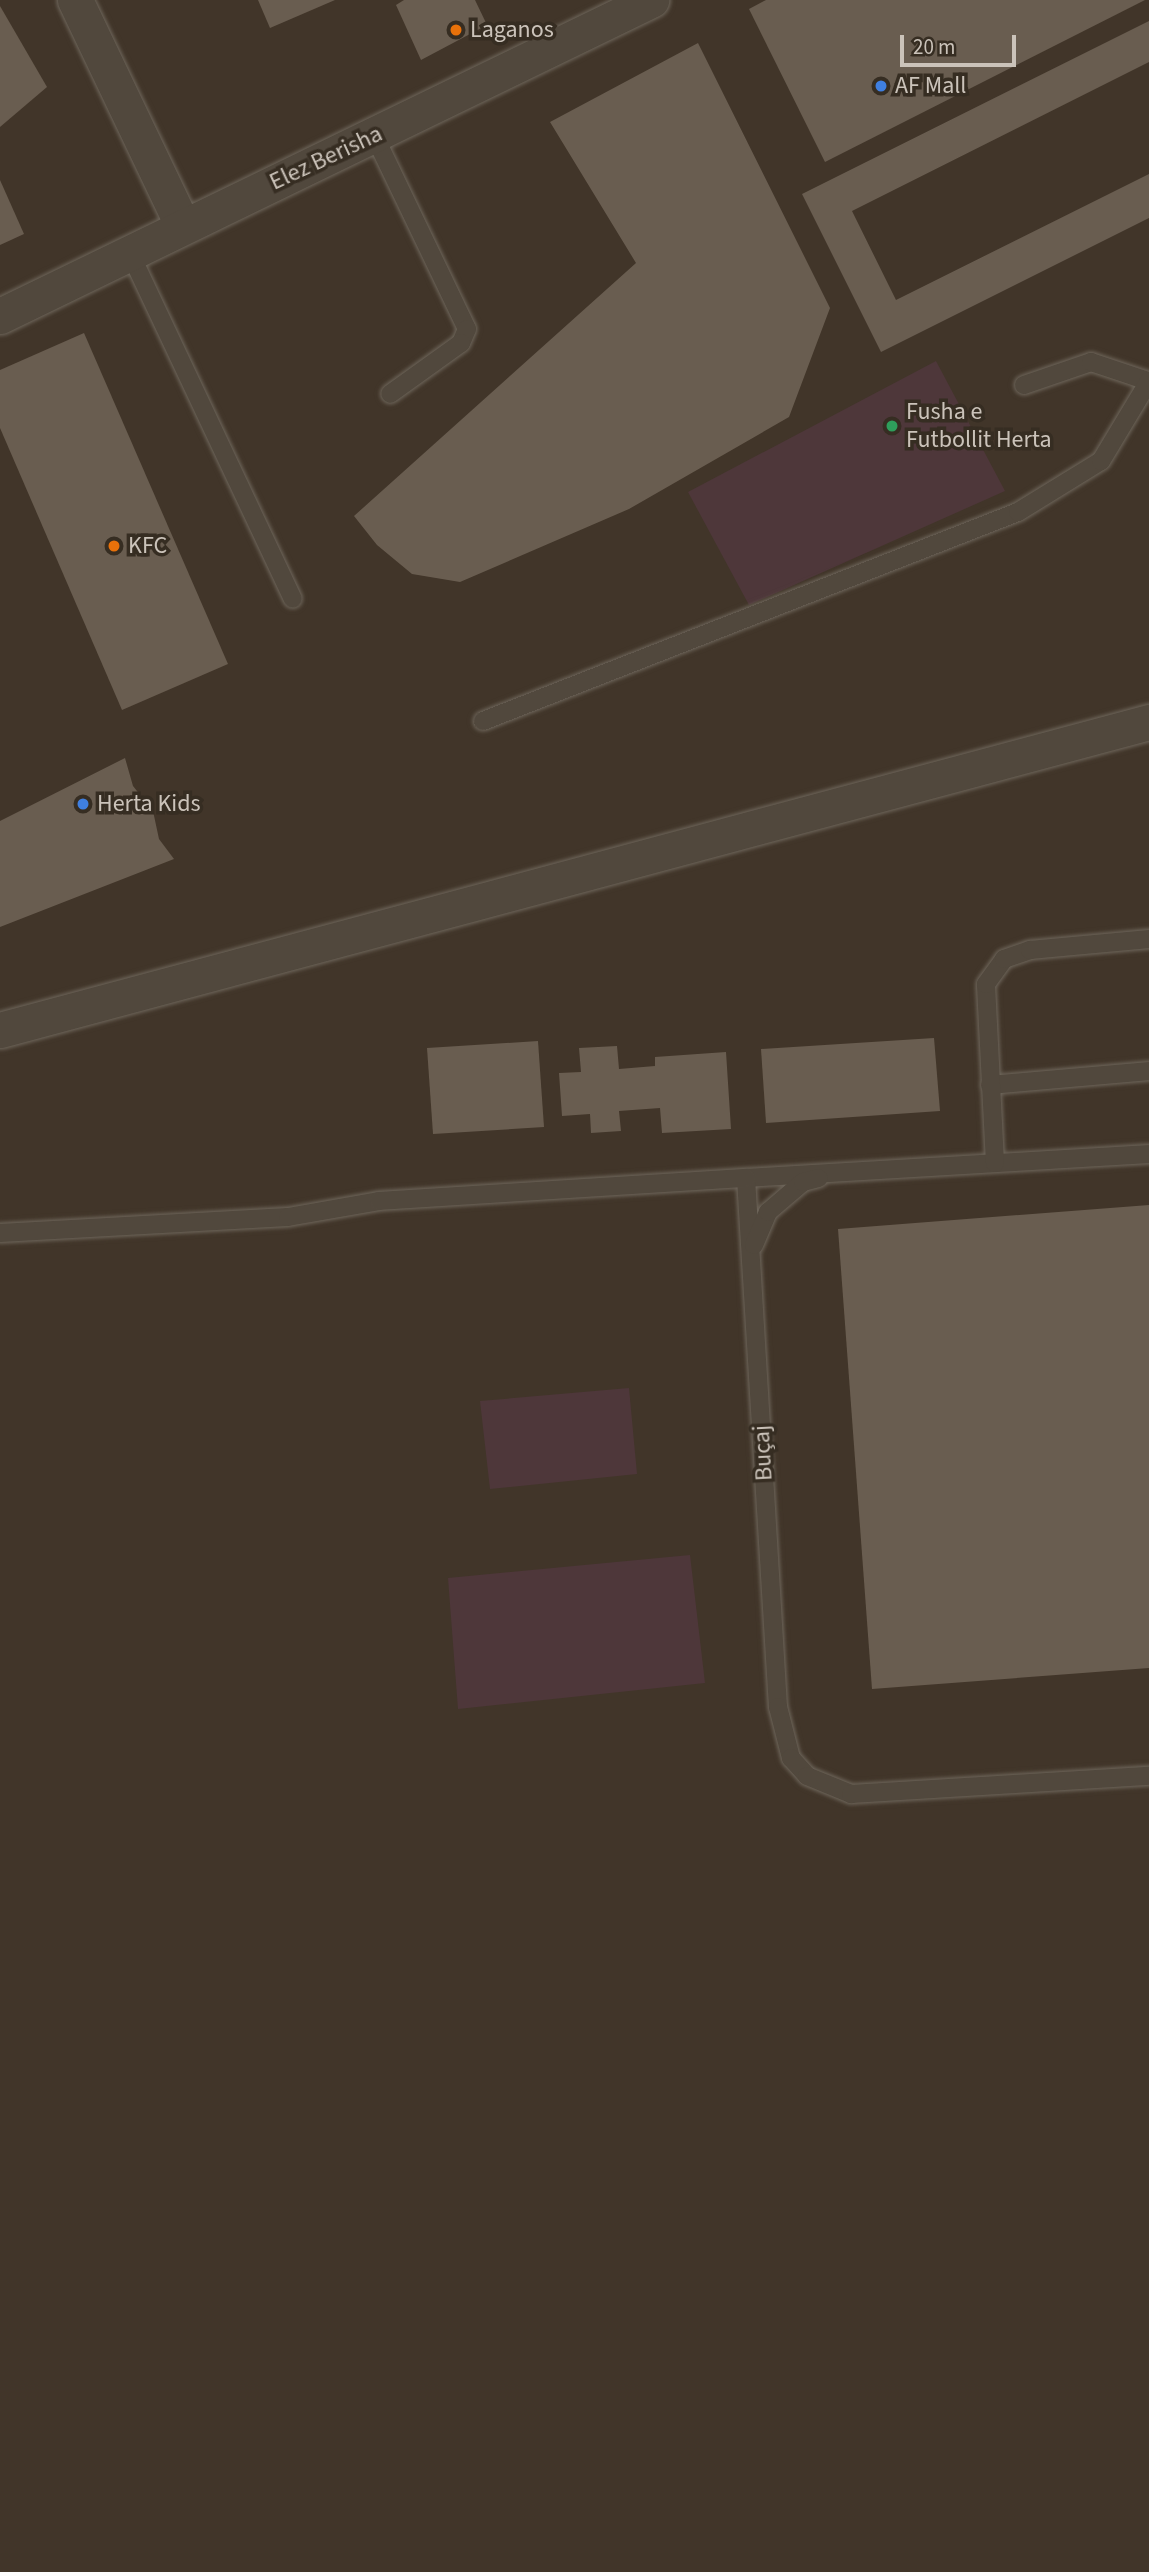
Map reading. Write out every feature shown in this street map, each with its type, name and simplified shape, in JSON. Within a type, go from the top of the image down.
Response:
[{"type":"street","points":[[75,0],[183,226]]},
{"type":"street","name":"Elez Berisha","points":[[0,316],[652,0]]},
{"type":"street","points":[[0,1030],[1149,722]]},
{"type":"lane","points":[[374,135],[467,329],[461,343],[390,394]]},
{"type":"lane","points":[[130,253],[293,599]]},
{"type":"lane","points":[[483,721],[1018,512],[1101,461],[1149,381],[1091,362],[1024,385]]},
{"type":"lane","points":[[995,1163],[986,984],[1004,959],[1030,950],[1149,939]]},
{"type":"lane","points":[[990,1085],[1149,1070]]},
{"type":"lane","points":[[0,1233],[288,1217],[379,1201],[1149,1154]]},
{"type":"lane","points":[[751,1256],[768,1212],[803,1182],[839,1173]]},
{"type":"lane","name":"Buçaj","points":[[746,1178],[778,1707],[792,1758],[828,1789],[863,1795],[1149,1776]]},
{"type":"shaded area","name":"Fusha e Futbollit Herta","points":[[936,361],[1005,491],[749,605],[688,492]]},
{"type":"shaded area","points":[[629,1388],[637,1474],[490,1489],[480,1401]]},
{"type":"shaded area","points":[[690,1555],[705,1683],[458,1709],[448,1578]]},
{"type":"building","points":[[258,0],[335,0],[270,28]]},
{"type":"building","points":[[404,0],[475,0],[487,25],[421,60],[396,5]]},
{"type":"building","name":"AF Mall","points":[[766,0],[1145,0],[825,162],[749,9]]},
{"type":"building","points":[[0,6],[47,87],[0,127]]},
{"type":"building","points":[[1149,21],[1149,62],[852,211],[896,300],[1149,174],[1149,218],[881,352],[802,194]]},
{"type":"building","points":[[698,43],[830,308],[789,417],[629,509],[460,582],[412,574],[377,545],[354,516],[636,263],[550,122]]},
{"type":"building","points":[[0,180],[24,234],[0,245]]},
{"type":"building","name":"KFC","points":[[84,333],[228,664],[122,710],[0,428],[0,370]]},
{"type":"building","points":[[125,758],[133,786],[153,811],[159,839],[174,859],[0,927],[0,821]]},
{"type":"building","points":[[934,1038],[940,1111],[766,1123],[761,1049]]},
{"type":"building","points":[[538,1041],[544,1127],[433,1134],[427,1048]]},
{"type":"building","points":[[617,1046],[619,1069],[655,1066],[655,1057],[726,1052],[731,1129],[662,1133],[660,1108],[619,1111],[621,1131],[591,1133],[590,1114],[562,1116],[559,1073],[581,1072],[579,1048]]},
{"type":"building","points":[[1149,1205],[1149,1668],[872,1689],[838,1229]]},
{"type":"place","name":"Laganos","points":[[456,30]]},
{"type":"place","name":"AF Mall","points":[[881,86]]},
{"type":"place","name":"Fusha e Futbollit Herta","points":[[892,426]]},
{"type":"place","name":"KFC","points":[[114,546]]},
{"type":"place","name":"Herta Kids","points":[[83,804]]}]
